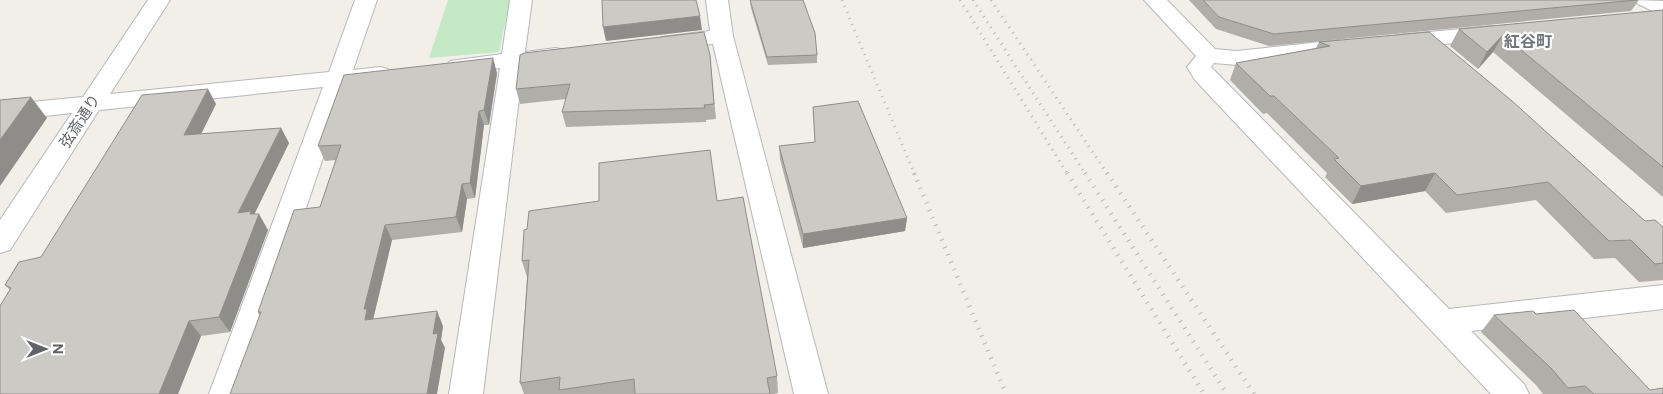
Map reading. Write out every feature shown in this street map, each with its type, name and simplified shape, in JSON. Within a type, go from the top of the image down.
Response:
[{"type":"street","name":"弦斎通り","points":[[0,243],[159,0]]},
{"type":"street","points":[[226,394],[366,0]]},
{"type":"street","points":[[466,394],[521,0]]},
{"type":"street","points":[[717,0],[722,36],[810,394]]},
{"type":"street","points":[[1155,0],[1208,55],[1236,58],[1511,31]]},
{"type":"street","points":[[1641,10],[1663,10]]},
{"type":"street","points":[[1641,10],[1663,17]]},
{"type":"street","points":[[646,45],[722,36]]},
{"type":"street","points":[[1425,39],[1448,58]]},
{"type":"street","points":[[435,68],[579,52]]},
{"type":"street","points":[[1208,55],[1199,67],[1202,75],[1512,394]]},
{"type":"street","points":[[0,112],[406,71]]},
{"type":"street","points":[[1442,322],[1663,296]]},
{"type":"green space","points":[[448,0],[510,0],[499,52],[429,58]]},
{"type":"building","points":[[602,0],[696,0],[700,16],[603,27]]},
{"type":"building","points":[[750,0],[803,0],[815,33],[817,55],[767,57]]},
{"type":"building","points":[[1203,0],[1637,0],[1274,34],[1219,17]]},
{"type":"building","points":[[1663,10],[1663,167],[1503,35],[1487,52],[1459,29]]},
{"type":"building","points":[[704,32],[710,55],[714,104],[704,105],[705,108],[562,112],[570,84],[516,89],[520,55],[524,53]]},
{"type":"building","points":[[1429,32],[1512,101],[1645,221],[1655,220],[1663,227],[1663,263],[1655,264],[1631,240],[1609,241],[1548,182],[1457,195],[1435,173],[1361,186],[1334,159],[1339,158],[1274,96],[1270,96],[1236,63],[1330,46],[1319,42]]},
{"type":"building","points":[[493,58],[484,110],[479,111],[470,183],[462,184],[456,217],[385,225],[364,309],[367,309],[365,320],[437,311],[433,334],[438,333],[427,394],[230,394],[261,312],[258,312],[294,210],[320,207],[341,145],[318,146],[344,75]]},
{"type":"building","points":[[208,89],[184,135],[281,128],[238,213],[251,211],[250,214],[259,214],[219,317],[189,321],[159,394],[0,394],[0,306],[11,288],[5,285],[19,262],[41,257],[142,95]]},
{"type":"building","points":[[31,97],[0,140],[0,100]]},
{"type":"building","points":[[858,101],[907,218],[803,234],[779,146],[815,142],[813,107]]},
{"type":"building","points":[[710,150],[717,201],[743,197],[777,376],[767,378],[770,394],[635,394],[634,379],[559,390],[560,377],[520,383],[529,260],[522,261],[524,230],[527,229],[529,211],[599,201],[599,163]]},
{"type":"building","points":[[1574,310],[1650,390],[1663,388],[1663,394],[1594,394],[1585,386],[1568,388],[1551,368],[1494,315],[1533,311],[1536,314]]},
{"type":"railway","points":[[842,0],[915,175]]},
{"type":"railway","points":[[960,0],[1068,175]]},
{"type":"railway","points":[[973,0],[1086,175]]},
{"type":"railway","points":[[991,0],[1108,175]]},
{"type":"railway","points":[[914,173],[1006,394]]},
{"type":"railway","points":[[1067,173],[1204,394]]},
{"type":"railway","points":[[1085,173],[1227,394]]},
{"type":"railway","points":[[1107,173],[1254,394]]},
{"type":"district","name":"紅谷町","points":[[1528,41]]}]
